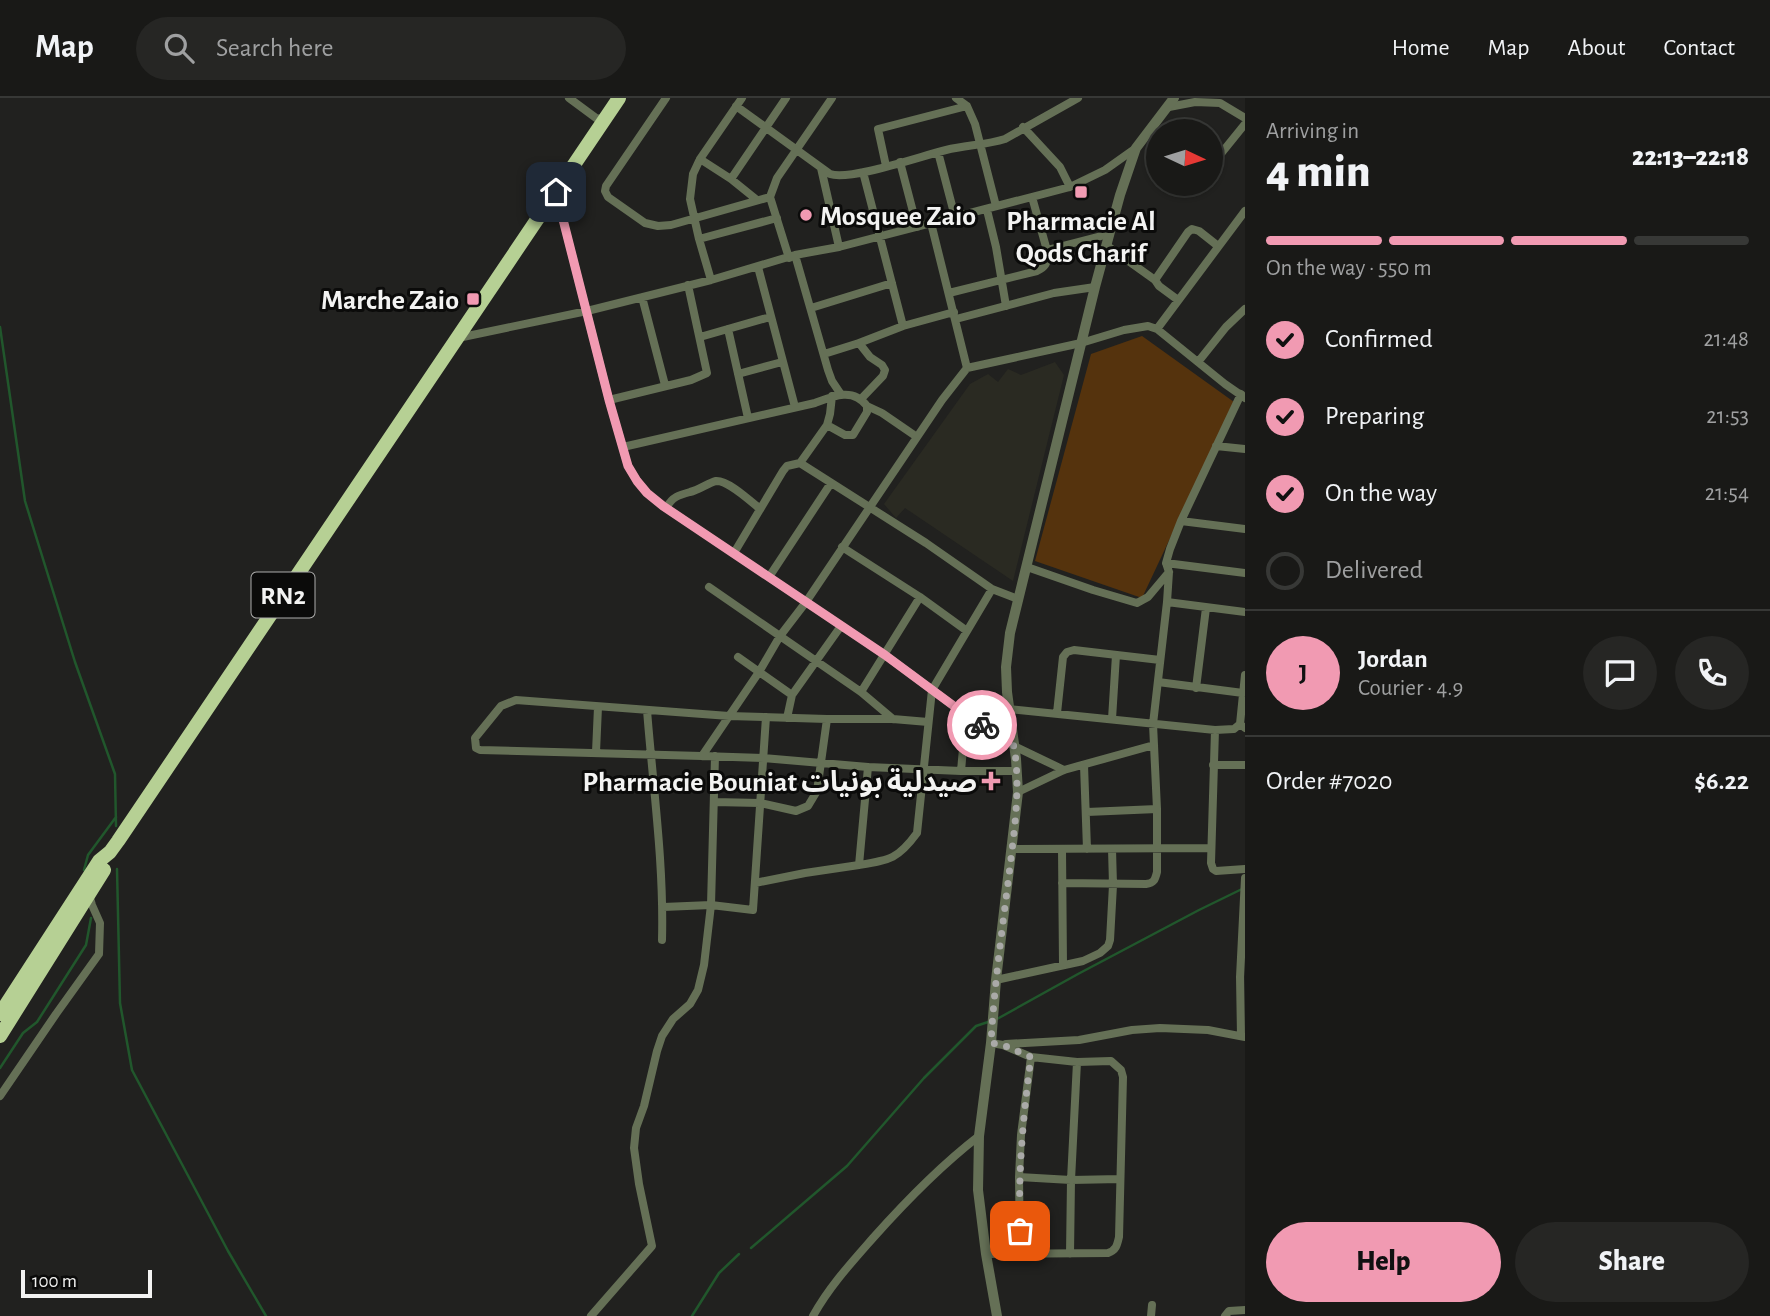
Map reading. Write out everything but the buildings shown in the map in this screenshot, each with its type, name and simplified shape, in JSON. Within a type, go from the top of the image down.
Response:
[{"type":"highway","name":"RN2","points":[[0,1014],[99,861],[110,852],[619,98]]},
{"type":"highway","name":"RN2","points":[[0,1036],[107,865],[110,852]]},
{"type":"street","points":[[569,98],[596,118],[604,120]]},
{"type":"street","points":[[666,98],[606,186],[608,197],[651,225],[671,225],[770,197]]},
{"type":"street","points":[[711,280],[690,199],[693,174],[700,159],[742,98]]},
{"type":"street","points":[[731,178],[786,98]]},
{"type":"street","points":[[734,553],[783,471],[787,466],[800,463],[827,425],[836,394],[811,309],[770,197],[774,184],[832,98]]},
{"type":"street","points":[[956,98],[967,106],[980,144],[1006,306]]},
{"type":"street","points":[[736,106],[836,176],[852,175],[938,152],[1005,139],[1078,98]]},
{"type":"street","points":[[1162,119],[1171,102],[1218,100],[1242,115],[1245,104]]},
{"type":"street","points":[[886,166],[878,129],[967,106]]},
{"type":"street","points":[[1223,151],[1245,124]]},
{"type":"street","points":[[1023,127],[1059,167],[1070,187]]},
{"type":"street","points":[[457,338],[587,311],[1070,187],[1105,170],[1146,138]]},
{"type":"street","points":[[997,1316],[978,1191],[979,1136],[1018,792],[1006,667],[1010,633],[1095,286],[1136,148]]},
{"type":"street","points":[[938,152],[955,217]]},
{"type":"street","points":[[700,159],[731,178],[757,200]]},
{"type":"street","points":[[900,162],[917,227]]},
{"type":"street","points":[[821,168],[839,247]]},
{"type":"street","points":[[863,172],[903,326]]},
{"type":"street","points":[[556,192],[628,466],[647,493],[885,655],[966,715],[1014,746],[1064,770]]},
{"type":"street","points":[[949,293],[1045,267],[1046,250],[1032,197]]},
{"type":"street","points":[[1157,328],[1245,211]]},
{"type":"street","points":[[699,239],[777,218]]},
{"type":"street","points":[[931,223],[967,368]]},
{"type":"street","points":[[1154,280],[1192,229],[1199,231],[1218,246]]},
{"type":"street","points":[[1046,250],[1107,240],[1178,300]]},
{"type":"street","points":[[758,267],[795,407]]},
{"type":"street","points":[[811,309],[892,284]]},
{"type":"street","points":[[609,400],[691,380],[707,373],[688,285]]},
{"type":"street","points":[[824,354],[903,326],[1095,286]]},
{"type":"street","points":[[642,297],[665,385]]},
{"type":"street","points":[[1198,362],[1226,327],[1245,309]]},
{"type":"street","points":[[700,337],[770,317]]},
{"type":"street","points":[[702,755],[759,672],[780,636],[806,602],[942,400],[967,368],[1138,327],[1157,328],[1243,396],[1216,446],[1170,549],[1167,602],[1153,724],[1157,809],[1155,879],[1152,883],[1113,885],[1062,883]]},
{"type":"street","points":[[728,330],[748,418]]},
{"type":"street","points":[[859,343],[884,370],[883,376],[864,403]]},
{"type":"street","points":[[737,374],[782,362]]},
{"type":"street","points":[[623,447],[795,407],[836,394],[864,403],[917,437]]},
{"type":"street","points":[[827,425],[845,435],[853,435],[867,412],[864,403]]},
{"type":"street","points":[[1216,446],[1245,449]]},
{"type":"street","points":[[800,463],[926,543],[992,589],[1018,599]]},
{"type":"street","points":[[667,507],[673,498],[716,481],[729,485],[760,508]]},
{"type":"street","points":[[769,578],[831,484]]},
{"type":"street","points":[[1181,522],[1245,529]]},
{"type":"street","points":[[842,547],[967,631]]},
{"type":"street","points":[[1027,567],[1137,603],[1148,597],[1168,568]]},
{"type":"street","points":[[1168,568],[1245,573]]},
{"type":"street","points":[[709,587],[861,692],[893,719]]},
{"type":"street","points":[[755,883],[893,858],[902,851],[916,832],[932,690],[992,589]]},
{"type":"street","points":[[861,692],[920,597]]},
{"type":"street","points":[[1167,602],[1245,612]]},
{"type":"street","points":[[1196,688],[1206,608]]},
{"type":"street","points":[[787,718],[792,695],[841,626]]},
{"type":"street","points":[[1057,713],[1063,657],[1067,652],[1074,650],[1160,660]]},
{"type":"street","points":[[1112,719],[1116,655]]},
{"type":"street","points":[[737,657],[792,695]]},
{"type":"street","points":[[1009,709],[1215,730],[1234,729],[1243,726],[1245,675]]},
{"type":"street","points":[[1158,682],[1243,693]]},
{"type":"street","points":[[928,722],[729,716],[516,700],[501,706],[475,738],[474,743],[480,750],[702,755],[868,767],[1017,771]]},
{"type":"street","points":[[596,752],[598,707]]},
{"type":"street","points":[[648,710],[657,806],[663,907],[662,940]]},
{"type":"street","points":[[961,771],[966,715]]},
{"type":"street","points":[[663,907],[710,905],[753,910],[766,717]]},
{"type":"street","points":[[714,802],[760,803],[796,811],[808,806],[817,791],[827,719]]},
{"type":"street","points":[[1215,730],[1211,863],[1216,871],[1245,869]]},
{"type":"street","points":[[1018,792],[1064,770],[1154,745]]},
{"type":"street","points":[[591,1316],[652,1246],[634,1148],[636,1128],[662,1036],[673,1019],[690,1004],[698,990],[705,965],[710,905],[715,756]]},
{"type":"street","points":[[1084,765],[1087,849]]},
{"type":"street","points":[[1213,765],[1245,765]]},
{"type":"street","points":[[859,865],[868,767]]},
{"type":"street","points":[[1087,812],[1157,809]]},
{"type":"street","points":[[1012,849],[1210,848]]},
{"type":"street","points":[[1062,849],[1063,965]]},
{"type":"street","points":[[996,980],[1083,961],[1108,946],[1113,885],[1112,849]]},
{"type":"street","points":[[991,1043],[1003,1045],[1079,1041],[1132,1030],[1160,1028],[1208,1030],[1243,1037],[1245,878]]},
{"type":"street","points":[[0,1096],[99,954],[100,923],[89,894]]},
{"type":"street","points":[[986,1254],[1108,1253],[1117,1245],[1123,1077],[1121,1070],[1111,1061],[1076,1062],[1031,1057],[1003,1045]]},
{"type":"street","points":[[1020,1253],[1021,1135],[1031,1057]]},
{"type":"street","points":[[1070,1254],[1076,1062]]},
{"type":"street","points":[[813,1316],[844,1271],[896,1211],[938,1170],[979,1136]]},
{"type":"street","points":[[1019,1177],[1120,1179]]},
{"type":"street","points":[[1152,1305],[1152,1316]]},
{"type":"street","points":[[1225,1316],[1229,1311],[1245,1310]]},
{"type":"shaded area","points":[[1142,336],[1234,402],[1142,598],[1035,561],[1091,354]]},
{"type":"shaded area","points":[[1055,362],[1064,375],[1013,581],[905,508],[896,518],[884,504],[970,384],[988,374],[998,382],[1008,369],[1021,375]]},
{"type":"waterway","points":[[0,327],[25,501],[75,662],[115,774],[116,826]]},
{"type":"waterway","points":[[84,870],[88,855],[116,817]]},
{"type":"waterway","points":[[117,869],[120,1003],[132,1070],[228,1251],[266,1316]]},
{"type":"waterway","points":[[997,1019],[1242,889]]},
{"type":"waterway","points":[[0,1068],[23,1033],[37,1022],[86,945],[91,918]]},
{"type":"waterway","points":[[751,1248],[847,1166],[924,1078],[976,1026],[991,1021]]},
{"type":"waterway","points":[[692,1316],[719,1273],[739,1254]]},
{"type":"way so far","points":[[982,725],[1014,746],[1016,759],[1018,792],[991,1043],[1031,1057],[1021,1135],[1020,1231]]},
{"type":"place","name":"Pharmacie Al Qods Charif","points":[[1081,192]]},
{"type":"place","name":"Mosquee Zaio","points":[[806,215]]},
{"type":"place","name":"Marche Zaio","points":[[473,299]]},
{"type":"place","name":"Pharmacie Bouniat صيدلية بونيات","points":[[991,781]]},
{"type":"route","points":[[556,192],[609,400],[628,466],[637,481],[663,506],[885,655],[982,725]]}]
